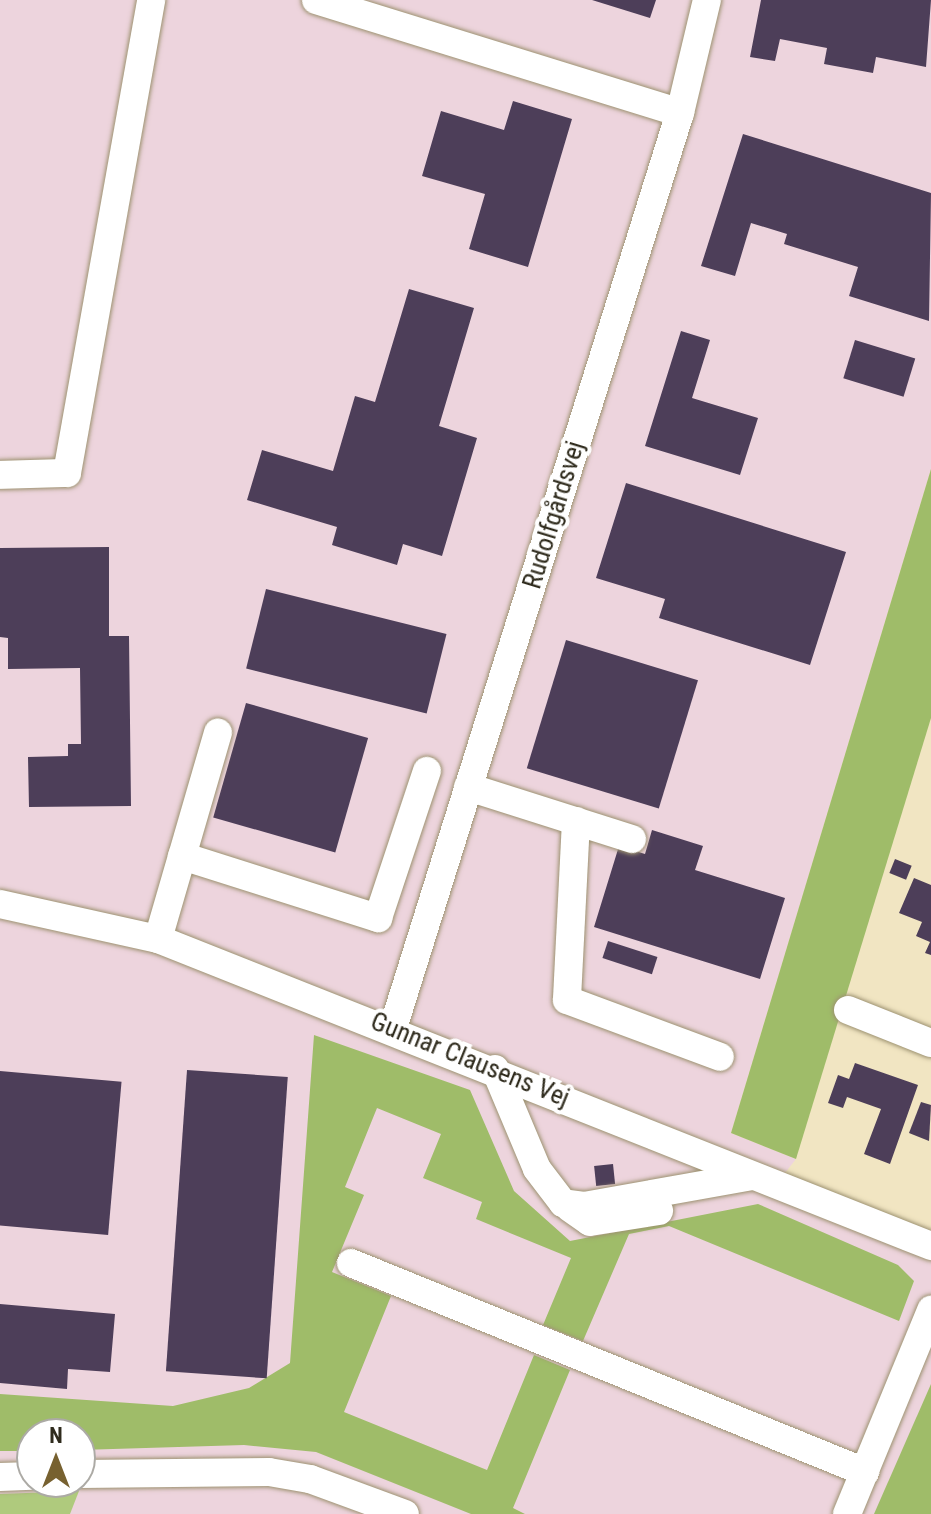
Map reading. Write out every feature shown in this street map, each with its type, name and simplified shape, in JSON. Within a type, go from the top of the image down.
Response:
[{"type":"street","points":[[0,475],[67,473],[151,0]]},
{"type":"street","points":[[316,0],[680,113]]},
{"type":"street","name":"Rudolfgårdsvej","points":[[393,1028],[680,113],[707,0]]},
{"type":"street","points":[[158,939],[218,733]]},
{"type":"street","points":[[182,856],[378,918],[427,771]]},
{"type":"street","points":[[468,787],[632,839]]},
{"type":"street","points":[[412,815],[455,828]]},
{"type":"street","points":[[576,821],[567,1000],[720,1057]]},
{"type":"street","name":"Gunnar Clausens Vej","points":[[0,904],[158,939],[393,1028],[931,1246]]},
{"type":"street","points":[[848,1010],[931,1043]]},
{"type":"street","points":[[495,1069],[537,1169],[563,1203],[584,1206],[756,1175]]},
{"type":"street","points":[[351,1263],[865,1472]]},
{"type":"street","points":[[847,1514],[931,1310]]},
{"type":"street","points":[[96,1474],[269,1472],[310,1479],[405,1514]]},
{"type":"shaded area","points":[[0,0],[931,0],[931,469],[731,1133],[796,1159],[777,1183],[931,1246],[931,1514],[0,1514]]},
{"type":"green space","points":[[931,469],[931,718],[796,1159],[731,1133]]},
{"type":"green space","points":[[314,1035],[470,1090],[514,1191],[570,1241],[758,1204],[898,1265],[914,1281],[899,1321],[669,1226],[629,1234],[583,1341],[543,1325],[571,1258],[476,1219],[482,1202],[423,1178],[441,1134],[377,1108],[345,1187],[364,1195],[332,1272],[391,1296],[344,1412],[487,1470],[534,1355],[570,1370],[513,1508],[525,1514],[471,1514],[316,1452],[244,1445],[96,1450],[96,1418],[16,1418],[16,1451],[0,1451],[0,1394],[173,1406],[249,1388],[290,1363]]},
{"type":"green space","points":[[931,1384],[931,1514],[874,1514]]},
{"type":"green space","points":[[16,1493],[16,1498],[76,1498],[70,1514],[0,1514],[0,1494]]},
{"type":"building","points":[[592,0],[656,0],[650,18]]},
{"type":"building","points":[[761,0],[931,0],[926,67],[876,57],[873,73],[824,64],[827,48],[780,39],[775,61],[750,57]]},
{"type":"building","points":[[513,101],[572,119],[528,267],[469,249],[485,194],[422,176],[441,111],[504,130]]},
{"type":"building","points":[[743,134],[931,193],[929,321],[849,296],[858,267],[784,244],[787,234],[751,223],[735,276],[701,266]]},
{"type":"building","points":[[409,289],[474,308],[439,426],[477,438],[442,556],[403,544],[397,565],[332,545],[337,527],[247,500],[262,450],[333,471],[355,396],[375,402]]},
{"type":"building","points":[[681,331],[710,340],[692,398],[758,418],[740,475],[645,446]]},
{"type":"building","points":[[855,340],[915,358],[904,397],[843,378]]},
{"type":"building","points":[[626,483],[846,552],[810,665],[659,618],[665,599],[596,578]]},
{"type":"building","points":[[109,547],[109,636],[129,636],[131,806],[29,807],[28,757],[68,756],[68,744],[81,744],[80,668],[8,669],[8,638],[0,637],[0,548]]},
{"type":"building","points":[[266,589],[446,634],[427,714],[246,669]]},
{"type":"building","points":[[566,640],[698,680],[659,808],[527,768]]},
{"type":"building","points":[[246,703],[368,738],[335,852],[213,817]]},
{"type":"building","points":[[652,830],[703,846],[695,870],[785,898],[760,979],[594,927],[619,846],[645,854]]},
{"type":"building","points":[[895,859],[912,866],[906,880],[889,873]]},
{"type":"building","points":[[914,878],[931,885],[931,955],[925,953],[930,942],[916,936],[922,922],[899,913]]},
{"type":"building","points":[[608,941],[657,957],[652,974],[602,958]]},
{"type":"building","points":[[855,1063],[918,1085],[890,1164],[864,1154],[881,1109],[847,1097],[843,1108],[828,1103],[838,1075],[849,1079]]},
{"type":"building","points":[[187,1070],[288,1077],[267,1378],[166,1371]]},
{"type":"building","points":[[0,1071],[122,1082],[108,1235],[0,1226]]},
{"type":"building","points":[[921,1102],[931,1105],[929,1141],[909,1133]]},
{"type":"building","points":[[613,1164],[615,1184],[596,1186],[594,1166]]},
{"type":"building","points":[[0,1304],[115,1314],[110,1372],[68,1369],[67,1389],[0,1383]]}]
